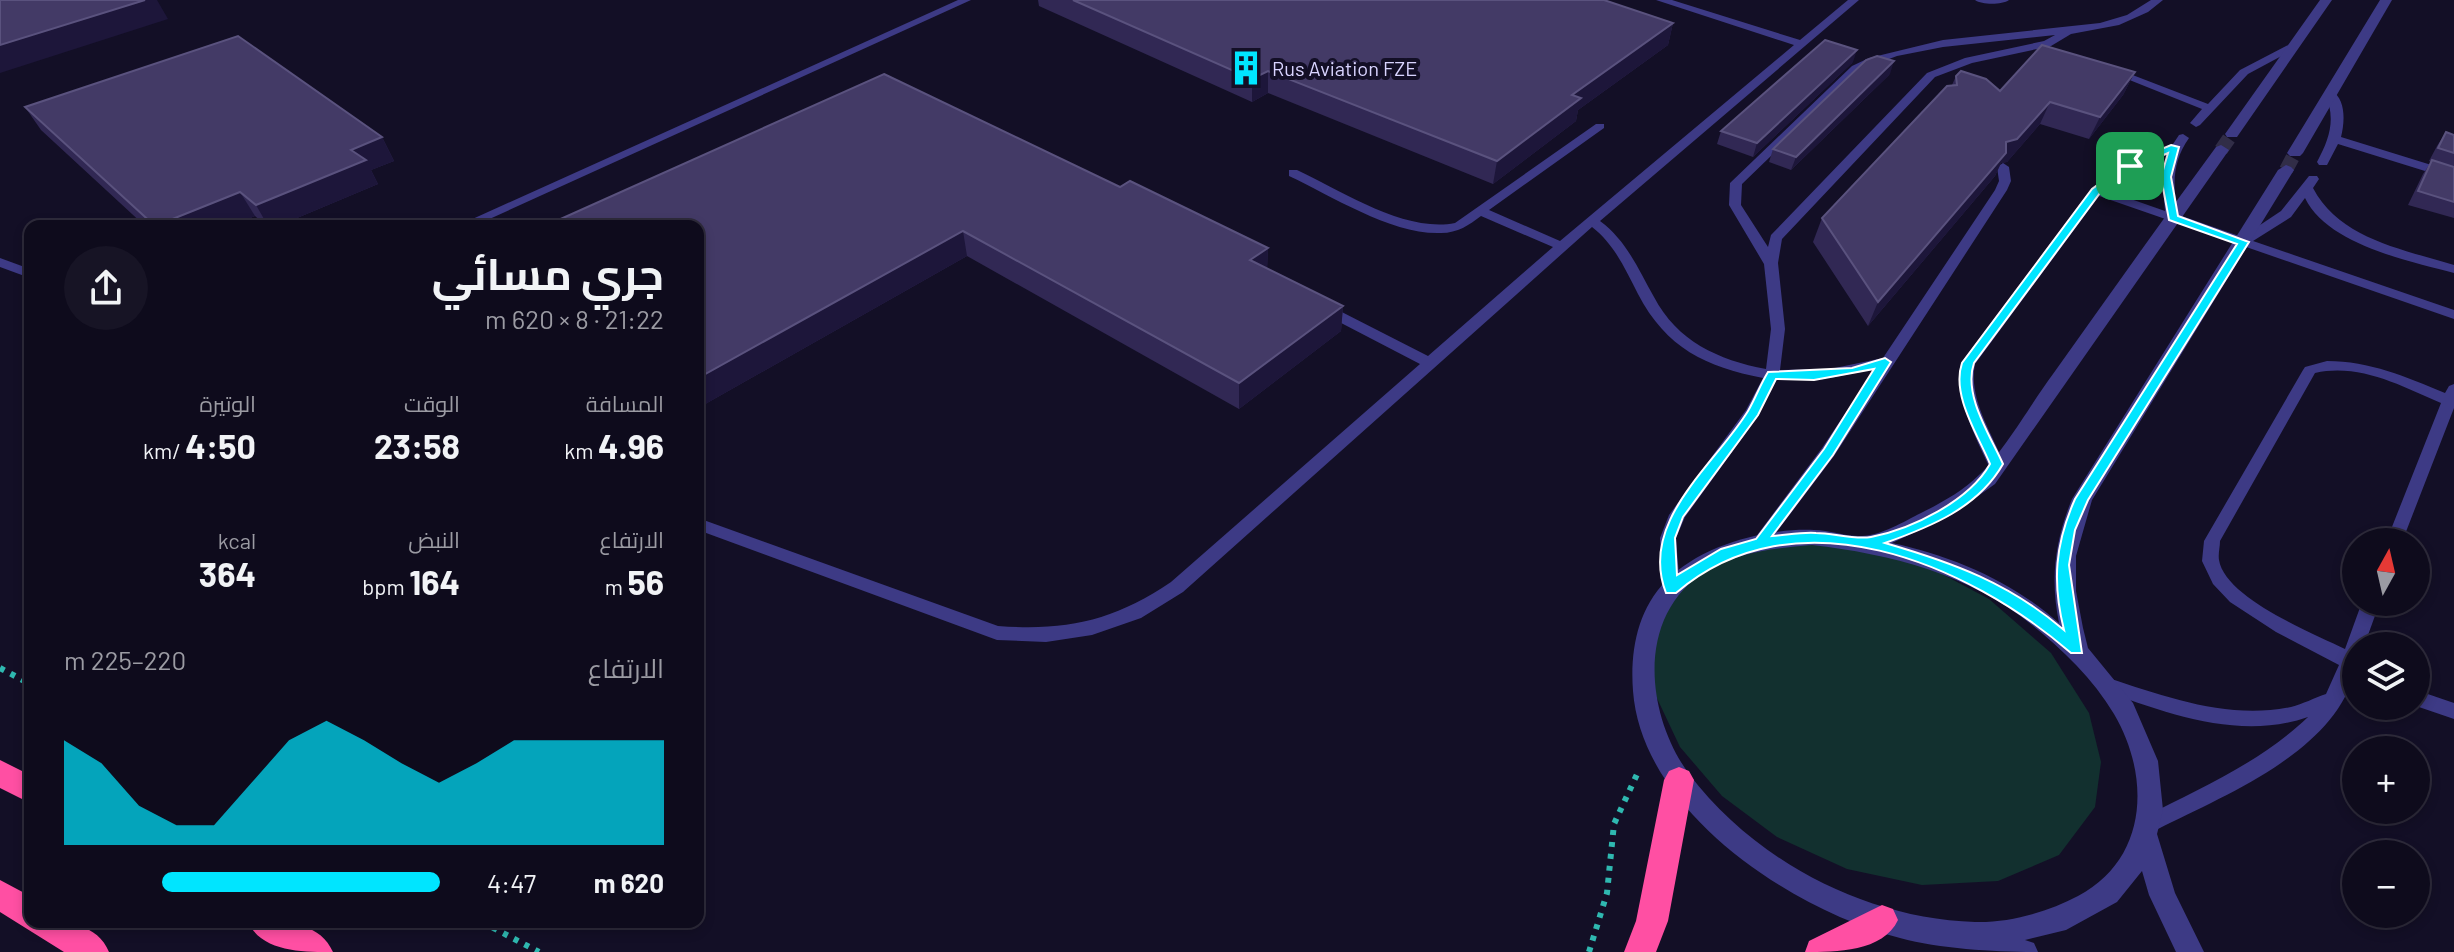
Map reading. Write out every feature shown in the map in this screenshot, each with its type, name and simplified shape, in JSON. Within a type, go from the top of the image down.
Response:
[{"type":"highway","points":[[0,773],[24,787]]},
{"type":"highway","points":[[1640,952],[1652,921],[1679,780]]},
{"type":"highway","points":[[0,895],[24,910]]},
{"type":"highway","points":[[1821,952],[1882,920]]},
{"type":"highway","points":[[54,928],[93,952]]},
{"type":"highway","points":[[275,928],[317,952]]},
{"type":"street","points":[[2232,134],[2326,0]]},
{"type":"street","points":[[2295,153],[2386,0]]},
{"type":"street","points":[[1869,543],[1917,527],[1957,505],[1988,479],[2221,150]]},
{"type":"street","points":[[2077,649],[2065,605],[2062,565],[2068,530],[2082,499],[2286,170]]},
{"type":"street","points":[[2149,831],[2126,878],[2090,909],[2040,928],[1980,935],[1932,931],[1882,920],[1821,895],[1764,863],[1717,823],[1679,780],[1655,736],[1642,694],[1641,654],[1651,619],[1671,589],[1705,563],[1760,542],[1812,537],[1869,543],[1957,570],[2000,591],[2040,618],[2077,649],[2108,685],[2130,719],[2145,754],[2152,789],[2149,831],[2162,895],[2190,952]]},
{"type":"street","points":[[1980,935],[2024,952]]},
{"type":"lane","points":[[476,220],[966,0]]},
{"type":"lane","points":[[1661,0],[1802,44]]},
{"type":"lane","points":[[704,526],[997,633],[1036,637],[1077,634],[1115,624],[1149,608],[1177,587],[1562,246],[1854,0]]},
{"type":"lane","points":[[1980,0],[2004,0]]},
{"type":"lane","points":[[1771,263],[1735,205],[1736,183],[1856,68],[1880,58],[1933,47],[2036,33],[2066,33],[2116,23],[2143,12],[2158,0]]},
{"type":"lane","points":[[1671,589],[1668,538],[1677,515],[1753,412],[1772,375],[1778,329],[1771,250],[1784,227],[1927,89],[1943,68],[2047,44],[2066,33]]},
{"type":"lane","points":[[2196,123],[2244,72],[2294,45]]},
{"type":"lane","points":[[2096,66],[2209,108]]},
{"type":"lane","points":[[2323,162],[2335,139],[2340,118],[2331,93]]},
{"type":"lane","points":[[1293,173],[1422,229],[1452,229],[1600,126]]},
{"type":"lane","points":[[2335,139],[2454,176]]},
{"type":"lane","points":[[1996,464],[1965,390],[1964,375],[1968,363],[2096,191],[2130,166],[2179,142],[2166,177],[2173,218]]},
{"type":"lane","points":[[1760,542],[1828,452],[2001,190],[2003,167]]},
{"type":"lane","points":[[2243,242],[2286,214],[2310,184],[2311,202],[2324,216],[2346,231],[2454,269]]},
{"type":"lane","points":[[2096,191],[2454,315]]},
{"type":"lane","points":[[1480,211],[1562,246]]},
{"type":"lane","points":[[1592,221],[1621,245],[1666,327],[1693,348],[1730,365],[1772,375],[1840,374],[1885,362]]},
{"type":"lane","points":[[0,262],[24,272]]},
{"type":"lane","points":[[1316,305],[1430,363]]},
{"type":"lane","points":[[2342,660],[2237,599],[2211,568],[2208,553],[2310,370],[2323,366],[2362,368],[2452,395],[2400,528]]},
{"type":"lane","points":[[2149,831],[2282,750],[2310,726],[2333,700],[2342,681]]},
{"type":"lane","points":[[2108,685],[2171,707],[2233,718],[2289,715],[2333,700]]},
{"type":"lane","points":[[2430,703],[2454,711]]},
{"type":"path","points":[[0,668],[24,681]]},
{"type":"path","points":[[1589,952],[1607,893],[1614,824],[1655,736]]},
{"type":"path","points":[[493,928],[539,952]]},
{"type":"green space","points":[[1844,543],[1925,565],[1989,599],[2051,653],[2089,713],[2101,762],[2095,807],[2059,855],[1998,881],[1922,885],[1847,869],[1777,837],[1722,796],[1680,747],[1655,694],[1651,635],[1673,589],[1720,555],[1754,547]]},
{"type":"building","points":[[0,0],[145,0],[0,45]]},
{"type":"building","points":[[1073,0],[1604,0],[1673,23],[1572,95],[1581,98],[1497,161],[1268,71],[1252,79]]},
{"type":"building","points":[[238,36],[382,137],[351,150],[366,160],[256,205],[240,192],[170,220],[148,220],[25,107]]},
{"type":"building","points":[[1825,40],[1857,50],[1757,143],[1721,131]]},
{"type":"building","points":[[2042,45],[2135,72],[2100,117],[2050,102],[2017,139],[2006,142],[2006,153],[1878,302],[1822,218],[1947,86],[1957,85],[1956,76],[1961,71],[1986,79],[2000,91]]},
{"type":"building","points":[[1877,56],[1894,61],[1796,157],[1773,149],[1866,60]]},
{"type":"building","points":[[884,74],[1120,187],[1130,181],[1268,248],[1250,260],[1343,306],[1239,383],[963,231],[704,375],[704,220],[558,220]]},
{"type":"building","points":[[2446,132],[2454,135],[2454,153],[2438,148]]},
{"type":"building","points":[[2432,160],[2454,167],[2454,202],[2418,191]]},
{"type":"tunnel","points":[[2221,150],[2232,134]]},
{"type":"tunnel","points":[[2286,170],[2295,153]]},
{"type":"place","name":"Rus Aviation FZE","points":[[1246,68]]},
{"type":"route","points":[[2130,166],[2096,191],[1968,363],[1964,375],[1965,390],[1982,424],[1996,464],[1988,479],[1957,505],[1917,527],[1869,543],[1812,537],[1760,542],[1828,452],[1885,362],[1853,372],[1814,376],[1772,375],[1753,412],[1677,515],[1668,538],[1667,562],[1671,589],[1695,568],[1726,552],[1760,542],[1812,537],[1869,543],[1957,570],[2000,591],[2040,618],[2077,649],[2065,605],[2062,565],[2068,530],[2082,499],[2243,242],[2173,218],[2166,177],[2175,147],[2130,166]]}]
